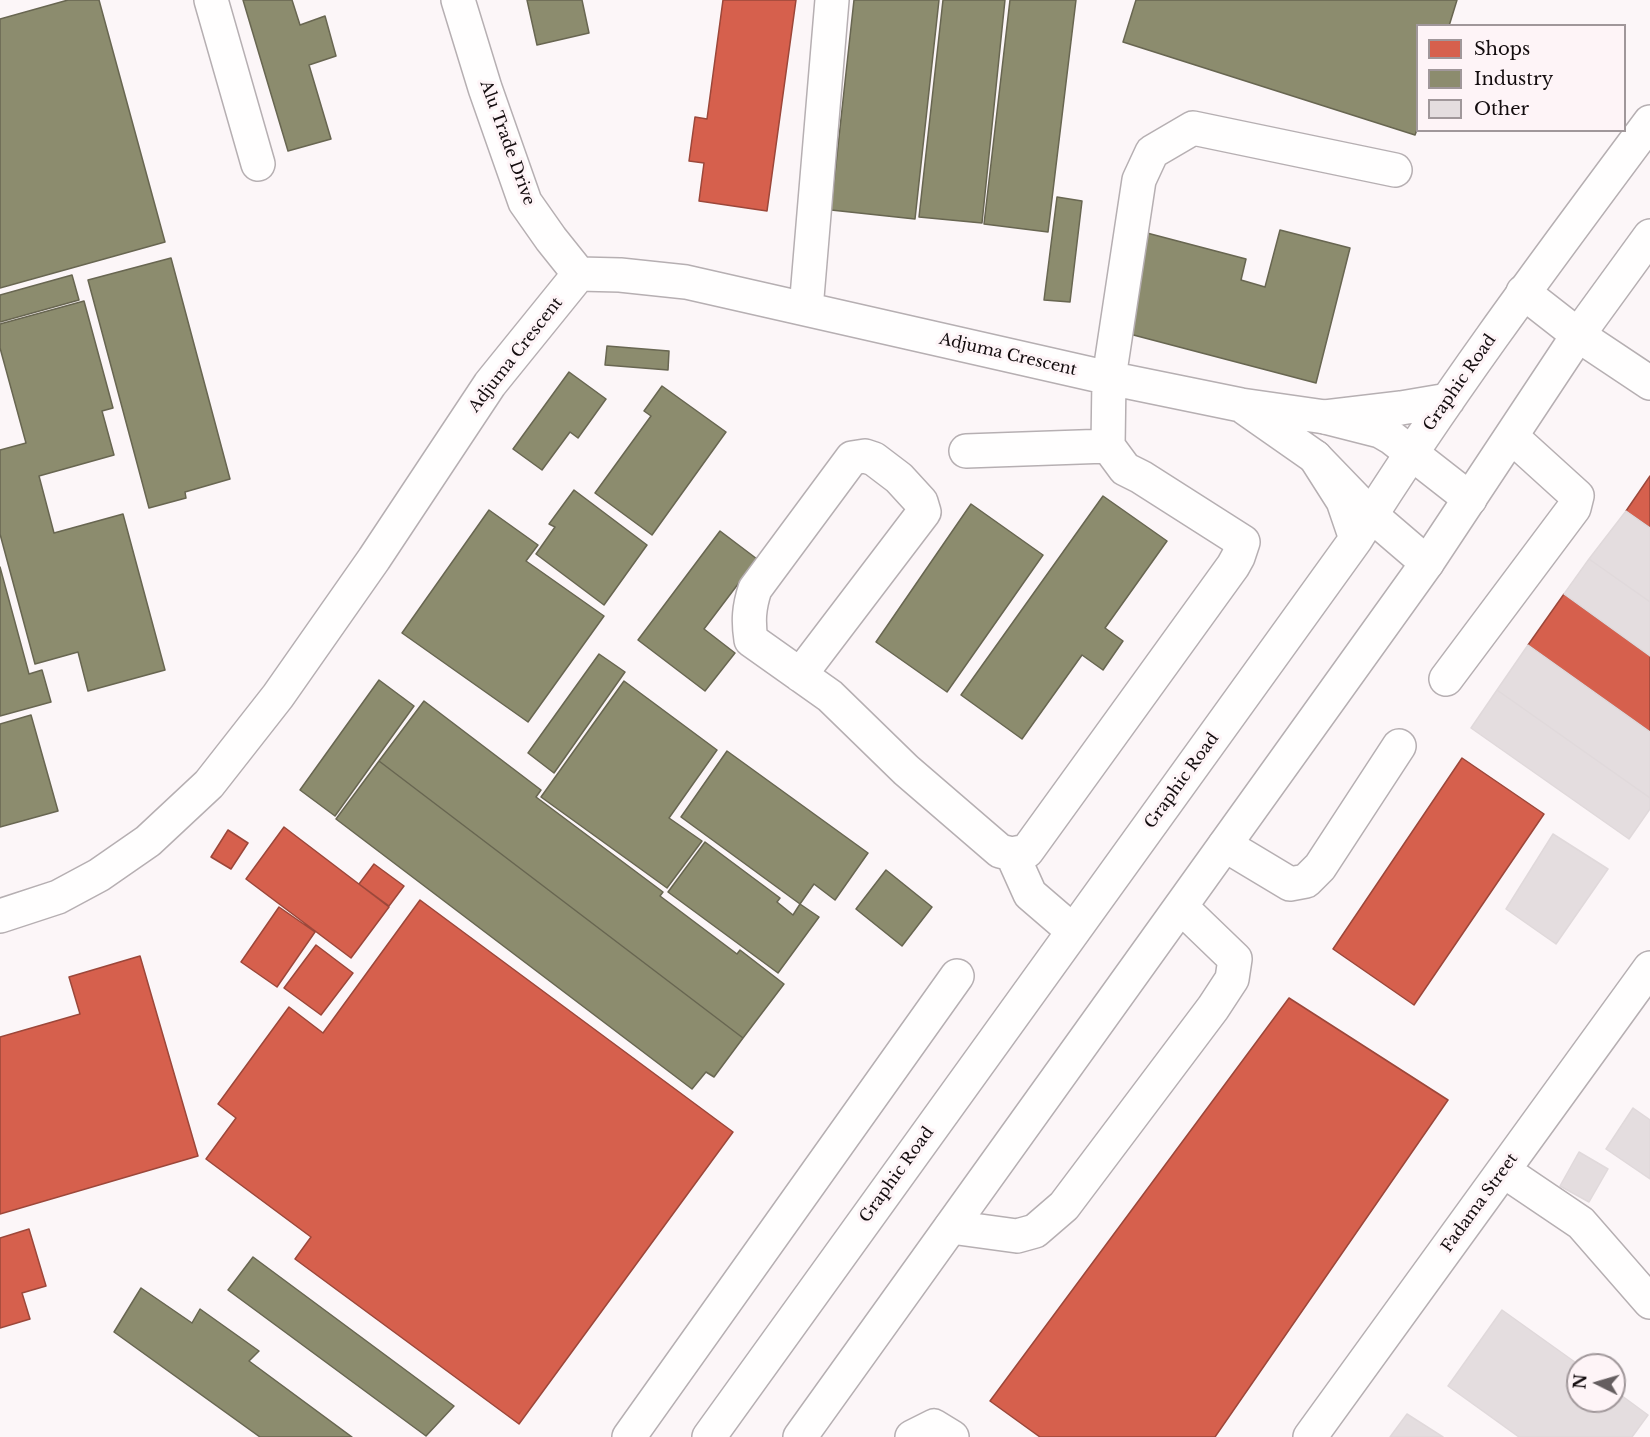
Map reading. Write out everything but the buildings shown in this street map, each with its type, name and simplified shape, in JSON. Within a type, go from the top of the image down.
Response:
[{"type":"main road","points":[[211,0],[258,164]]},
{"type":"main road","name":"Alu Trade Drive","points":[[458,0],[525,202],[579,274]]},
{"type":"main road","points":[[806,309],[832,0]]},
{"type":"main road","name":"Graphic Road","points":[[709,1437],[1364,527],[1410,453],[1523,292],[1650,122]]},
{"type":"main road","points":[[800,675],[924,512],[921,502],[899,478],[874,459],[865,456],[852,458],[755,589],[748,623],[751,640],[800,675],[830,696],[906,770],[1000,851],[1012,854],[1027,850],[1233,566],[1243,542],[1125,469],[1108,447],[1109,378],[1139,180],[1152,152],[1193,128],[1395,170]]},
{"type":"main road","points":[[800,1437],[1427,563],[1578,335],[1650,236]]},
{"type":"main road","name":"Adjuma Crescent","points":[[0,916],[58,897],[99,874],[148,841],[209,784],[278,696],[374,559],[490,384],[579,274],[620,275],[686,282],[1109,378],[1241,405],[1325,417],[1380,431],[1470,500]]},
{"type":"main road","points":[[1523,292],[1578,335],[1650,383]]},
{"type":"main road","points":[[1325,417],[1448,400]]},
{"type":"main road","name":"Adjuma Crescent","points":[[1241,405],[1315,457],[1364,527],[1427,563]]},
{"type":"main road","points":[[1446,679],[1574,508],[1576,502],[1577,496],[1512,436]]},
{"type":"main road","points":[[966,451],[1108,447]]},
{"type":"main road","points":[[1225,845],[1290,884],[1306,881],[1320,867],[1399,746]]},
{"type":"main road","points":[[1012,854],[1030,894],[1074,931]]},
{"type":"main road","points":[[951,1227],[1017,1236],[1035,1231],[1064,1206],[1213,1008],[1232,979],[1235,959],[1181,907]]},
{"type":"main road","name":"Fadama Street","points":[[1310,1437],[1650,968]]},
{"type":"main road","points":[[629,1437],[957,976]]},
{"type":"main road","points":[[1504,1171],[1581,1223],[1650,1302]]},
{"type":"main road","points":[[912,1437],[934,1426],[952,1437]]}]
